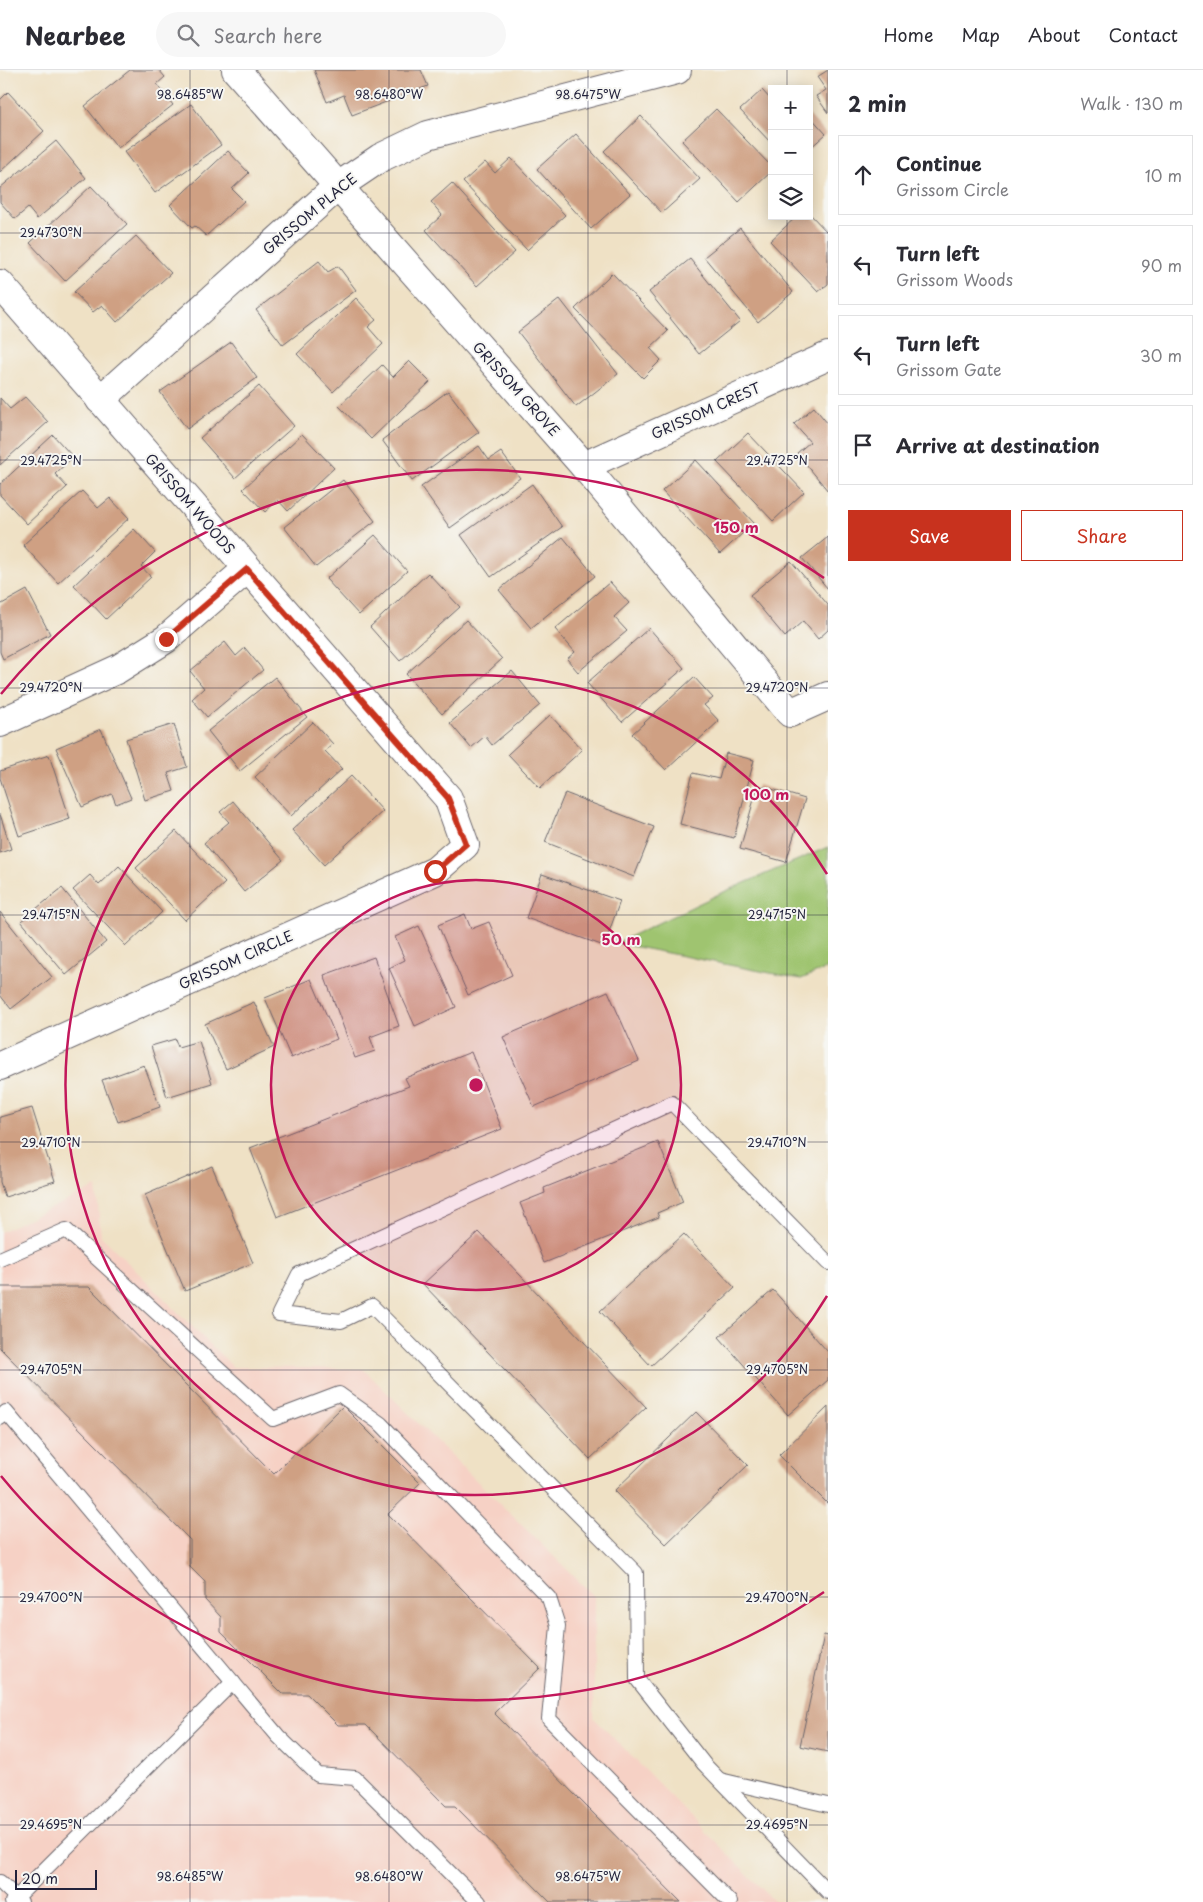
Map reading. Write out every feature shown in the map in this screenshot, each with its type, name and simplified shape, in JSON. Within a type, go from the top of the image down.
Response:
[{"type":"street","name":"GRISSOM GROVE","points":[[236,70],[584,466],[790,713],[828,696]]},
{"type":"street","name":"GRISSOM PLACE","points":[[100,400],[337,187],[380,158],[428,135],[676,70]]},
{"type":"street","name":"GRISSOM WOODS","points":[[0,284],[448,798],[466,844]]},
{"type":"street","name":"GRISSOM CREST","points":[[584,466],[828,356]]},
{"type":"street","points":[[0,723],[118,669],[166,639],[247,569]]},
{"type":"street","name":"GRISSOM CIRCLE","points":[[0,1066],[435,871],[466,844]]},
{"type":"lane","points":[[828,1263],[672,1103],[299,1274],[279,1314],[340,1321],[372,1306],[636,1573],[637,1679],[704,1764],[828,1892]]},
{"type":"lane","points":[[0,1259],[66,1230],[273,1419],[338,1394],[381,1424],[549,1598],[558,1626],[549,1719],[730,1902]]},
{"type":"lane","points":[[0,1418],[6,1412],[278,1736],[318,1776],[355,1778],[479,1902]]},
{"type":"lane","points":[[0,1882],[17,1900],[233,1682]]},
{"type":"lane","points":[[719,1780],[828,1805]]},
{"type":"shaded area","points":[[96,1187],[101,1236],[233,1367],[363,1369],[594,1596],[594,1718],[775,1902],[0,1902],[0,1232]]},
{"type":"green space","points":[[828,847],[828,968],[801,979],[616,943],[719,894]]},
{"type":"building","points":[[130,70],[159,70],[165,77],[157,84],[173,105],[118,148],[85,106]]},
{"type":"building","points":[[314,70],[421,70],[428,86],[352,115],[344,95],[327,102]]},
{"type":"building","points":[[828,70],[828,113],[816,96],[826,90],[817,77]]},
{"type":"building","points":[[762,90],[768,97],[768,140],[740,110]]},
{"type":"building","points":[[8,92],[44,131],[0,172],[0,100]]},
{"type":"building","points":[[191,104],[221,145],[155,193],[124,152]]},
{"type":"building","points":[[716,109],[768,163],[768,175],[739,202],[682,141]]},
{"type":"building","points":[[641,116],[700,179],[662,213],[604,151]]},
{"type":"building","points":[[813,119],[826,134],[813,145]]},
{"type":"building","points":[[576,134],[630,194],[591,229],[537,169]]},
{"type":"building","points":[[56,141],[86,178],[37,219],[28,208],[15,219],[0,202],[0,188]]},
{"type":"building","points":[[228,151],[249,173],[232,189],[244,201],[206,236],[195,226],[192,228],[170,205]]},
{"type":"building","points":[[511,158],[565,215],[527,250],[463,182],[485,162],[495,173]]},
{"type":"building","points":[[452,183],[515,252],[477,286],[426,230],[442,215],[431,202]]},
{"type":"building","points":[[91,186],[127,224],[65,281],[30,243]]},
{"type":"building","points":[[813,217],[828,233],[828,284],[818,292],[770,241],[793,220],[813,220]]},
{"type":"building","points":[[740,228],[793,292],[758,322],[704,257]]},
{"type":"building","points":[[136,236],[171,273],[117,322],[102,305],[93,312],[74,292]]},
{"type":"building","points":[[690,259],[740,321],[699,354],[649,292]]},
{"type":"building","points":[[319,261],[328,272],[338,266],[356,290],[283,345],[256,310]]},
{"type":"building","points":[[612,273],[668,331],[650,348],[661,360],[643,378],[575,309]]},
{"type":"building","points":[[356,298],[376,320],[368,327],[383,344],[333,392],[297,354]]},
{"type":"building","points":[[560,299],[618,374],[576,407],[518,332]]},
{"type":"building","points":[[231,342],[257,378],[187,429],[160,392]]},
{"type":"building","points":[[409,361],[430,382],[371,439],[339,406],[382,365],[393,377]]},
{"type":"building","points":[[259,386],[294,426],[235,478],[200,438]]},
{"type":"building","points":[[448,391],[479,432],[412,481],[382,440]]},
{"type":"building","points":[[25,397],[48,422],[0,465],[0,398],[10,409]]},
{"type":"building","points":[[814,407],[828,424],[828,491],[797,453],[810,442],[794,424]]},
{"type":"building","points":[[748,433],[804,492],[773,521],[717,462]]},
{"type":"building","points":[[302,434],[334,468],[288,511],[278,500],[265,512],[243,489]]},
{"type":"building","points":[[53,435],[73,457],[55,474],[67,487],[27,524],[0,495],[0,484]]},
{"type":"building","points":[[479,446],[489,460],[501,452],[520,478],[450,528],[421,487]]},
{"type":"building","points":[[696,460],[754,523],[720,554],[662,491]]},
{"type":"building","points":[[343,480],[375,521],[316,567],[284,527]]},
{"type":"building","points":[[532,484],[562,527],[491,577],[461,535]]},
{"type":"building","points":[[82,491],[98,508],[110,498],[129,518],[58,583],[23,545]]},
{"type":"building","points":[[134,529],[155,552],[141,566],[151,577],[106,619],[74,585]]},
{"type":"building","points":[[375,535],[407,571],[359,615],[326,579]]},
{"type":"building","points":[[563,537],[595,576],[531,628],[499,590]]},
{"type":"building","points":[[828,537],[828,589],[802,558]]},
{"type":"building","points":[[791,561],[828,605],[828,630],[818,639],[803,621],[785,637],[750,595]]},
{"type":"building","points":[[428,573],[460,607],[400,661],[370,627]]},
{"type":"building","points":[[610,582],[629,603],[614,617],[627,631],[578,672],[567,659],[575,652],[555,629]]},
{"type":"building","points":[[27,590],[50,634],[3,659],[0,652],[0,605]]},
{"type":"building","points":[[466,620],[502,659],[442,714],[406,674]]},
{"type":"building","points":[[649,628],[684,668],[622,722],[587,683]]},
{"type":"building","points":[[225,642],[236,656],[245,648],[263,670],[207,717],[192,699],[204,688],[190,671]]},
{"type":"building","points":[[512,671],[540,705],[492,745],[485,736],[471,748],[450,723]]},
{"type":"building","points":[[275,677],[307,717],[240,771],[208,731]]},
{"type":"building","points":[[694,677],[713,698],[704,705],[719,721],[666,770],[632,734]]},
{"type":"building","points":[[550,715],[582,750],[540,788],[508,754]]},
{"type":"building","points":[[313,722],[333,744],[325,751],[342,769],[291,816],[255,777]]},
{"type":"building","points":[[174,724],[187,767],[168,773],[174,791],[145,800],[126,739]]},
{"type":"building","points":[[101,729],[131,798],[116,804],[112,794],[82,807],[56,748]]},
{"type":"building","points":[[726,753],[754,760],[734,838],[680,824],[693,773],[719,779]]},
{"type":"building","points":[[49,755],[70,819],[19,836],[0,778],[0,771]]},
{"type":"building","points":[[351,776],[383,811],[324,865],[292,830]]},
{"type":"building","points":[[758,785],[805,799],[786,862],[740,849]]},
{"type":"building","points":[[565,793],[654,827],[634,877],[545,842]]},
{"type":"building","points":[[233,801],[283,860],[244,892],[204,843],[229,822],[220,812]]},
{"type":"building","points":[[0,814],[11,849],[0,853]]},
{"type":"building","points":[[176,831],[225,883],[185,920],[136,868]]},
{"type":"building","points":[[119,866],[162,912],[126,946],[73,890],[90,875],[99,885]]},
{"type":"building","points":[[542,874],[620,901],[604,946],[526,918]]},
{"type":"building","points":[[62,888],[106,942],[66,975],[21,921]]},
{"type":"building","points":[[0,912],[52,977],[11,1009],[0,995]]},
{"type":"building","points":[[465,914],[471,929],[489,922],[512,975],[468,995],[438,925]]},
{"type":"building","points":[[419,926],[456,1007],[415,1026],[389,968],[405,960],[395,937]]},
{"type":"building","points":[[374,957],[399,1026],[370,1037],[375,1051],[355,1058],[324,975]]},
{"type":"building","points":[[311,979],[337,1039],[291,1058],[265,998]]},
{"type":"building","points":[[608,991],[639,1061],[534,1107],[503,1037]]},
{"type":"building","points":[[254,1002],[274,1047],[226,1069],[205,1024]]},
{"type":"building","points":[[175,1039],[178,1047],[199,1041],[212,1083],[167,1097],[151,1046]]},
{"type":"building","points":[[471,1052],[502,1129],[277,1217],[250,1148],[409,1086],[405,1078]]},
{"type":"building","points":[[144,1065],[160,1107],[118,1122],[102,1080]]},
{"type":"building","points":[[32,1108],[55,1181],[5,1197],[0,1182],[0,1117]]},
{"type":"building","points":[[658,1142],[683,1202],[657,1213],[659,1217],[544,1263],[520,1203],[545,1193],[544,1188]]},
{"type":"building","points":[[212,1166],[253,1263],[185,1291],[145,1195]]},
{"type":"building","points":[[479,1232],[646,1407],[590,1459],[423,1284]]},
{"type":"building","points":[[684,1234],[735,1288],[651,1366],[600,1311]]},
{"type":"building","points":[[0,1287],[89,1287],[274,1474],[343,1406],[420,1483],[388,1514],[540,1668],[494,1713],[681,1902],[550,1902],[455,1806],[446,1806],[366,1725],[338,1725],[307,1694],[283,1694],[221,1632],[221,1617],[205,1600],[205,1582],[190,1567],[190,1540],[0,1348]]},
{"type":"building","points":[[773,1290],[828,1352],[828,1380],[788,1415],[719,1337]]},
{"type":"building","points":[[828,1407],[828,1504],[779,1455]]},
{"type":"building","points":[[696,1412],[748,1465],[666,1544],[614,1491]]},
{"type":"building","points":[[824,1635],[828,1636],[828,1752],[800,1746]]},
{"type":"route","points":[[166,639],[247,569],[448,798],[466,844],[435,871]]}]
